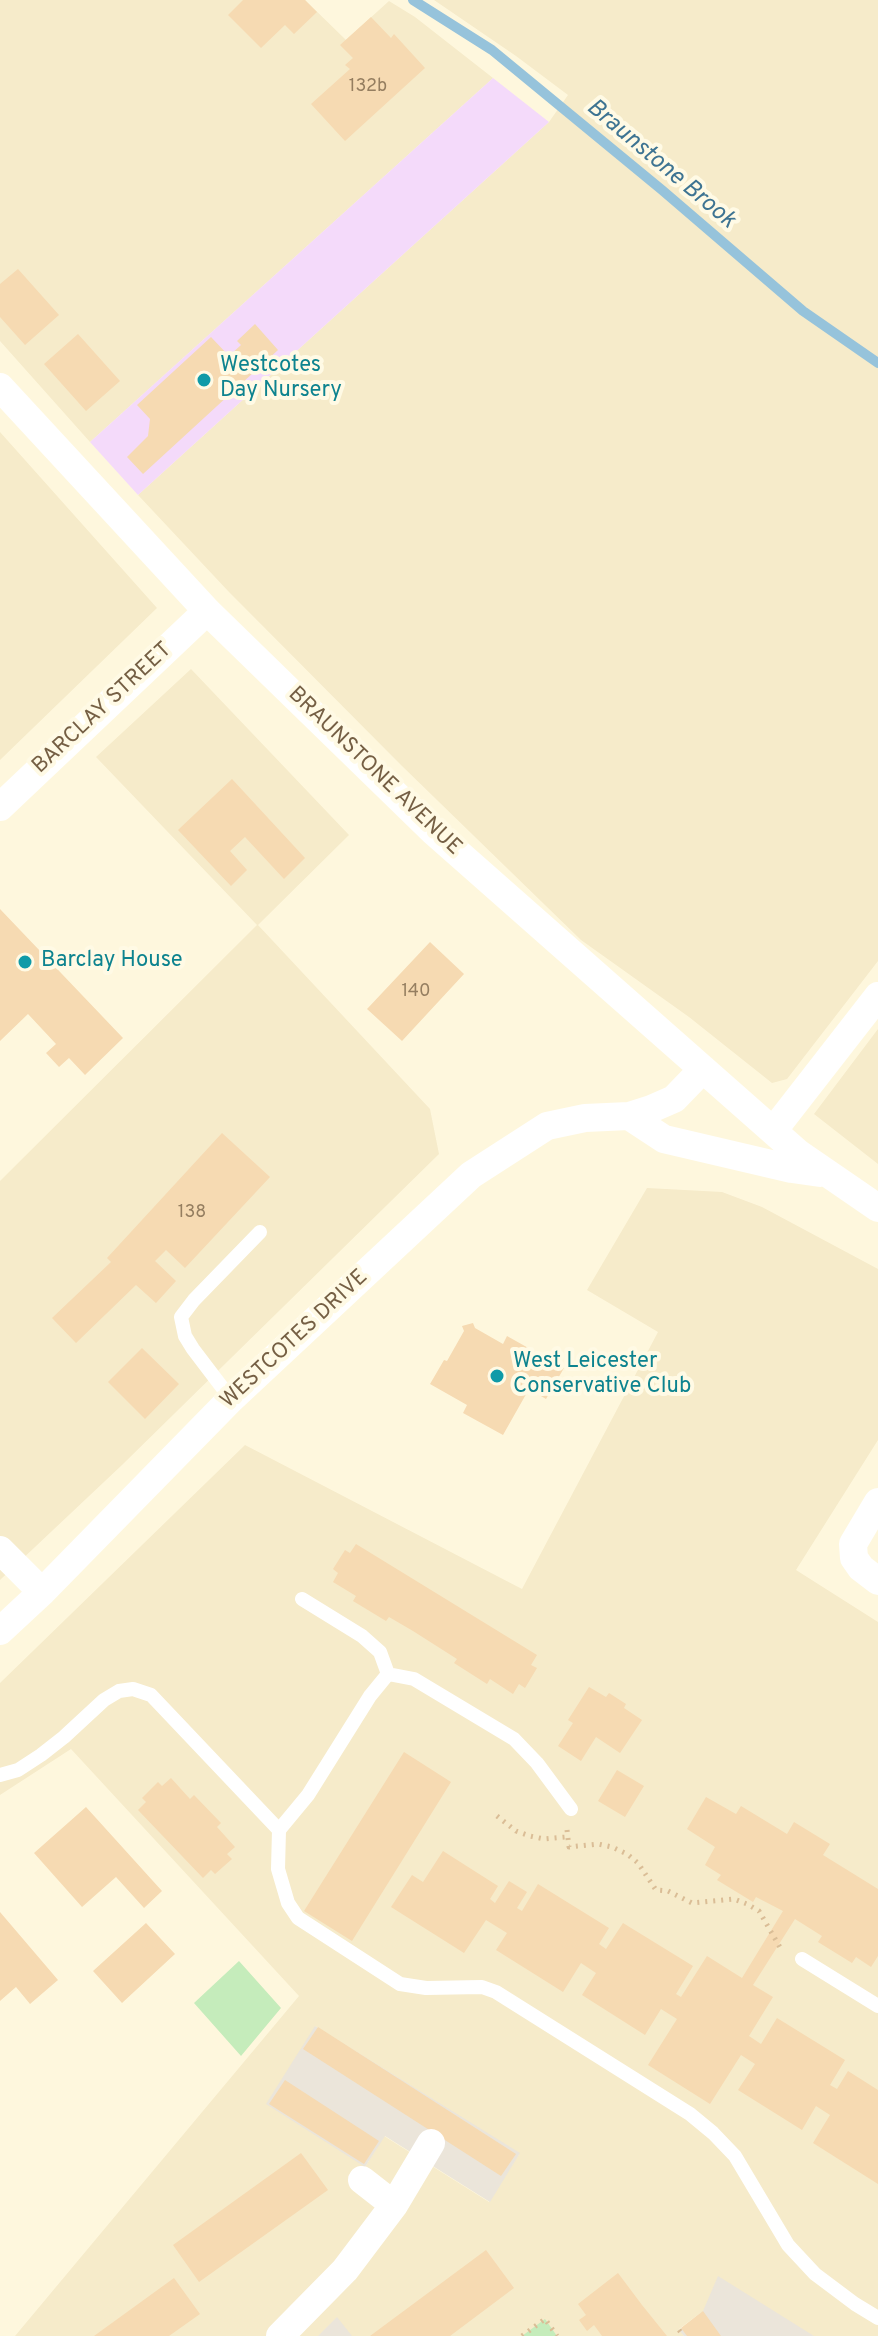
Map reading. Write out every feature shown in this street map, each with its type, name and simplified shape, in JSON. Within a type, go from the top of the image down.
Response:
[{"type":"street","name":"BRAUNSTONE AVENUE","points":[[0,387],[207,611],[433,831],[773,1131]]},
{"type":"street","name":"BARCLAY STREET","points":[[0,807],[207,611]]},
{"type":"street","points":[[878,996],[773,1131],[825,1173],[878,1208]]},
{"type":"street","name":"WESTCOTES DRIVE","points":[[0,1631],[231,1399],[471,1175],[547,1126],[585,1118],[629,1116],[674,1099],[703,1069]]},
{"type":"street","points":[[629,1116],[664,1139],[792,1169],[825,1173]]},
{"type":"street","points":[[878,1502],[853,1544],[854,1558],[878,1581]]},
{"type":"street","points":[[0,1550],[42,1592]]},
{"type":"street","points":[[280,2336],[345,2270],[394,2205],[431,2143]]},
{"type":"street","points":[[362,2180],[394,2205]]},
{"type":"lane","points":[[231,1399],[185,1336],[181,1317],[260,1232]]},
{"type":"lane","points":[[302,1599],[362,1636],[380,1652],[388,1674]]},
{"type":"lane","points":[[388,1674],[414,1679],[514,1739],[537,1763],[571,1809]]},
{"type":"lane","points":[[388,1674],[370,1696],[308,1795],[279,1830],[278,1869],[288,1903],[298,1918],[400,1984],[426,1988],[482,1987],[496,1992],[690,2114],[735,2156],[788,2245],[815,2274],[878,2318]]},
{"type":"lane","points":[[0,1775],[18,1770],[41,1755],[104,1700],[119,1691],[133,1689],[151,1695],[279,1830]]},
{"type":"lane","points":[[802,1959],[878,2006]]},
{"type":"path","points":[[571,1809],[566,1837],[569,1847],[598,1844],[627,1854],[638,1863],[656,1890],[668,1891],[679,1899],[708,1904],[731,1899],[747,1904],[759,1911],[773,1939],[783,1951],[802,1959]]},
{"type":"path","points":[[497,1816],[516,1831],[530,1836],[544,1839],[566,1837]]},
{"type":"path","points":[[731,1899],[735,1892]]},
{"type":"path","points":[[522,2336],[545,2319],[557,2336]]},
{"type":"path","points":[[679,2330],[684,2336]]},
{"type":"shaded area","points":[[0,0],[305,0],[346,40],[389,1],[415,17],[493,78],[90,442],[0,341]]},
{"type":"shaded area","points":[[434,0],[878,0],[878,961],[787,1079],[772,1083],[689,1017],[581,940],[401,765],[229,592],[138,495],[549,122],[568,95]]},
{"type":"shaded area","points":[[493,78],[549,122],[138,495],[90,442]]},
{"type":"shaded area","points":[[0,432],[157,608],[0,760]]},
{"type":"shaded area","points":[[191,669],[349,835],[258,925],[430,1109],[439,1154],[122,1465],[0,1580],[0,1181],[257,925],[96,757]]},
{"type":"shaded area","points":[[878,1029],[878,1164],[814,1114]]},
{"type":"shaded area","points":[[647,1188],[722,1192],[762,1207],[878,1269],[878,1440],[796,1570],[878,1622],[878,2336],[814,2336],[703,2311],[679,2329],[684,2336],[15,2336],[299,1996],[71,1749],[0,1795],[0,1683],[245,1445],[522,1589],[658,1332],[587,1290]],"holes":[[[315,2026],[519,2154],[489,2202],[384,2136],[365,2167]]]},
{"type":"shaded area","points":[[315,2026],[520,2153],[490,2202],[385,2136],[365,2167],[266,2104]]},
{"type":"shaded area","points":[[718,2276],[814,2336],[684,2336],[679,2330],[703,2311]]},
{"type":"shaded area","points":[[337,2317],[352,2336],[318,2336]]},
{"type":"green space","points":[[239,1961],[281,2008],[241,2056],[194,2003]]},
{"type":"green space","points":[[545,2319],[557,2336],[522,2336]]},
{"type":"building","points":[[243,0],[305,0],[317,12],[294,34],[285,25],[261,48],[228,15]]},
{"type":"building","points":[[371,17],[391,38],[394,34],[425,68],[345,141],[311,104],[350,69],[345,65],[353,58],[340,45]]},
{"type":"building","points":[[18,269],[59,315],[25,345],[0,317],[0,284]]},
{"type":"building","name":"Westcotes Day Nursery","points":[[255,324],[278,350],[143,474],[127,457],[148,436],[150,419],[137,405],[211,337],[229,356],[241,345],[237,341]]},
{"type":"building","points":[[78,334],[120,381],[86,411],[44,364]]},
{"type":"building","points":[[232,779],[305,858],[284,879],[245,837],[230,851],[247,870],[231,886],[178,830]]},
{"type":"building","name":"Barclay House","points":[[0,909],[123,1038],[85,1075],[69,1058],[59,1067],[46,1053],[56,1044],[28,1014],[0,1041]]},
{"type":"building","points":[[430,942],[464,974],[402,1041],[367,1009]]},
{"type":"building","points":[[222,1133],[270,1177],[185,1268],[166,1250],[155,1261],[176,1281],[156,1303],[136,1285],[76,1343],[52,1318],[111,1262],[107,1258]]},
{"type":"building","name":"West Leicester Conservative Club","points":[[473,1323],[475,1328],[503,1344],[507,1336],[564,1368],[546,1399],[529,1389],[503,1435],[463,1413],[467,1405],[430,1384],[464,1331],[462,1326]]},
{"type":"building","points":[[142,1348],[179,1384],[145,1419],[108,1382]]},
{"type":"building","points":[[356,1544],[537,1655],[531,1665],[537,1668],[525,1688],[519,1684],[513,1694],[490,1679],[487,1684],[454,1663],[457,1659],[413,1631],[389,1617],[386,1621],[353,1601],[356,1596],[333,1582],[338,1573],[333,1569],[345,1550],[350,1553]]},
{"type":"building","points":[[589,1687],[606,1697],[609,1693],[642,1720],[620,1753],[596,1737],[581,1761],[558,1746],[573,1723],[568,1720]]},
{"type":"building","points":[[404,1752],[451,1782],[352,1941],[304,1911]]},
{"type":"building","points":[[617,1770],[644,1786],[625,1817],[598,1801]]},
{"type":"building","points":[[171,1778],[190,1799],[194,1795],[221,1823],[217,1827],[235,1847],[227,1854],[232,1859],[215,1874],[211,1870],[203,1878],[138,1810],[146,1802],[142,1798],[158,1782],[162,1786]]},
{"type":"building","points":[[706,1797],[736,1814],[741,1806],[787,1834],[794,1822],[830,1844],[823,1855],[878,1889],[878,1956],[871,1967],[856,1957],[852,1963],[818,1942],[822,1936],[795,1919],[753,1985],[773,1997],[749,2036],[761,2044],[777,2018],[845,2060],[830,2085],[837,2089],[848,2071],[878,2090],[878,2184],[813,2143],[830,2115],[816,2106],[802,2130],[738,2090],[755,2064],[741,2055],[710,2104],[648,2065],[677,2019],[661,2009],[645,2035],[582,1995],[596,1973],[581,1963],[563,1992],[496,1950],[507,1933],[486,1920],[464,1953],[391,1907],[412,1875],[423,1882],[443,1851],[498,1886],[490,1899],[495,1903],[509,1881],[527,1892],[517,1908],[522,1911],[538,1884],[609,1928],[599,1944],[606,1949],[623,1923],[693,1966],[676,1994],[681,1997],[707,1956],[742,1978],[783,1911],[756,1897],[753,1902],[717,1880],[721,1875],[705,1865],[715,1847],[687,1829]]},
{"type":"building","points":[[86,1807],[162,1891],[144,1908],[116,1877],[82,1907],[34,1853]]},
{"type":"building","points":[[0,1912],[58,1980],[30,2004],[16,1987],[0,2001]]},
{"type":"building","points":[[146,1923],[175,1954],[122,2003],[93,1971]]},
{"type":"building","points":[[318,2027],[516,2154],[501,2176],[303,2049]]},
{"type":"building","points":[[285,2080],[379,2141],[364,2164],[269,2104]]},
{"type":"building","points":[[301,2153],[328,2190],[199,2282],[173,2245]]},
{"type":"building","points":[[486,2250],[514,2288],[450,2336],[370,2336]]},
{"type":"building","points":[[618,2273],[667,2336],[602,2336],[594,2325],[587,2331],[579,2320],[586,2315],[578,2304]]},
{"type":"building","points":[[174,2278],[200,2314],[169,2336],[94,2336]]},
{"type":"building","points":[[703,2311],[721,2336],[687,2336],[681,2328]]},
{"type":"waterway","name":"Braunstone Brook","points":[[413,0],[492,50],[803,311],[878,363]]},
{"type":"place","name":"Westcotes Day Nursery","points":[[204,380]]},
{"type":"place","name":"Barclay House","points":[[25,962]]},
{"type":"place","name":"West Leicester Conservative Club","points":[[497,1376]]}]
